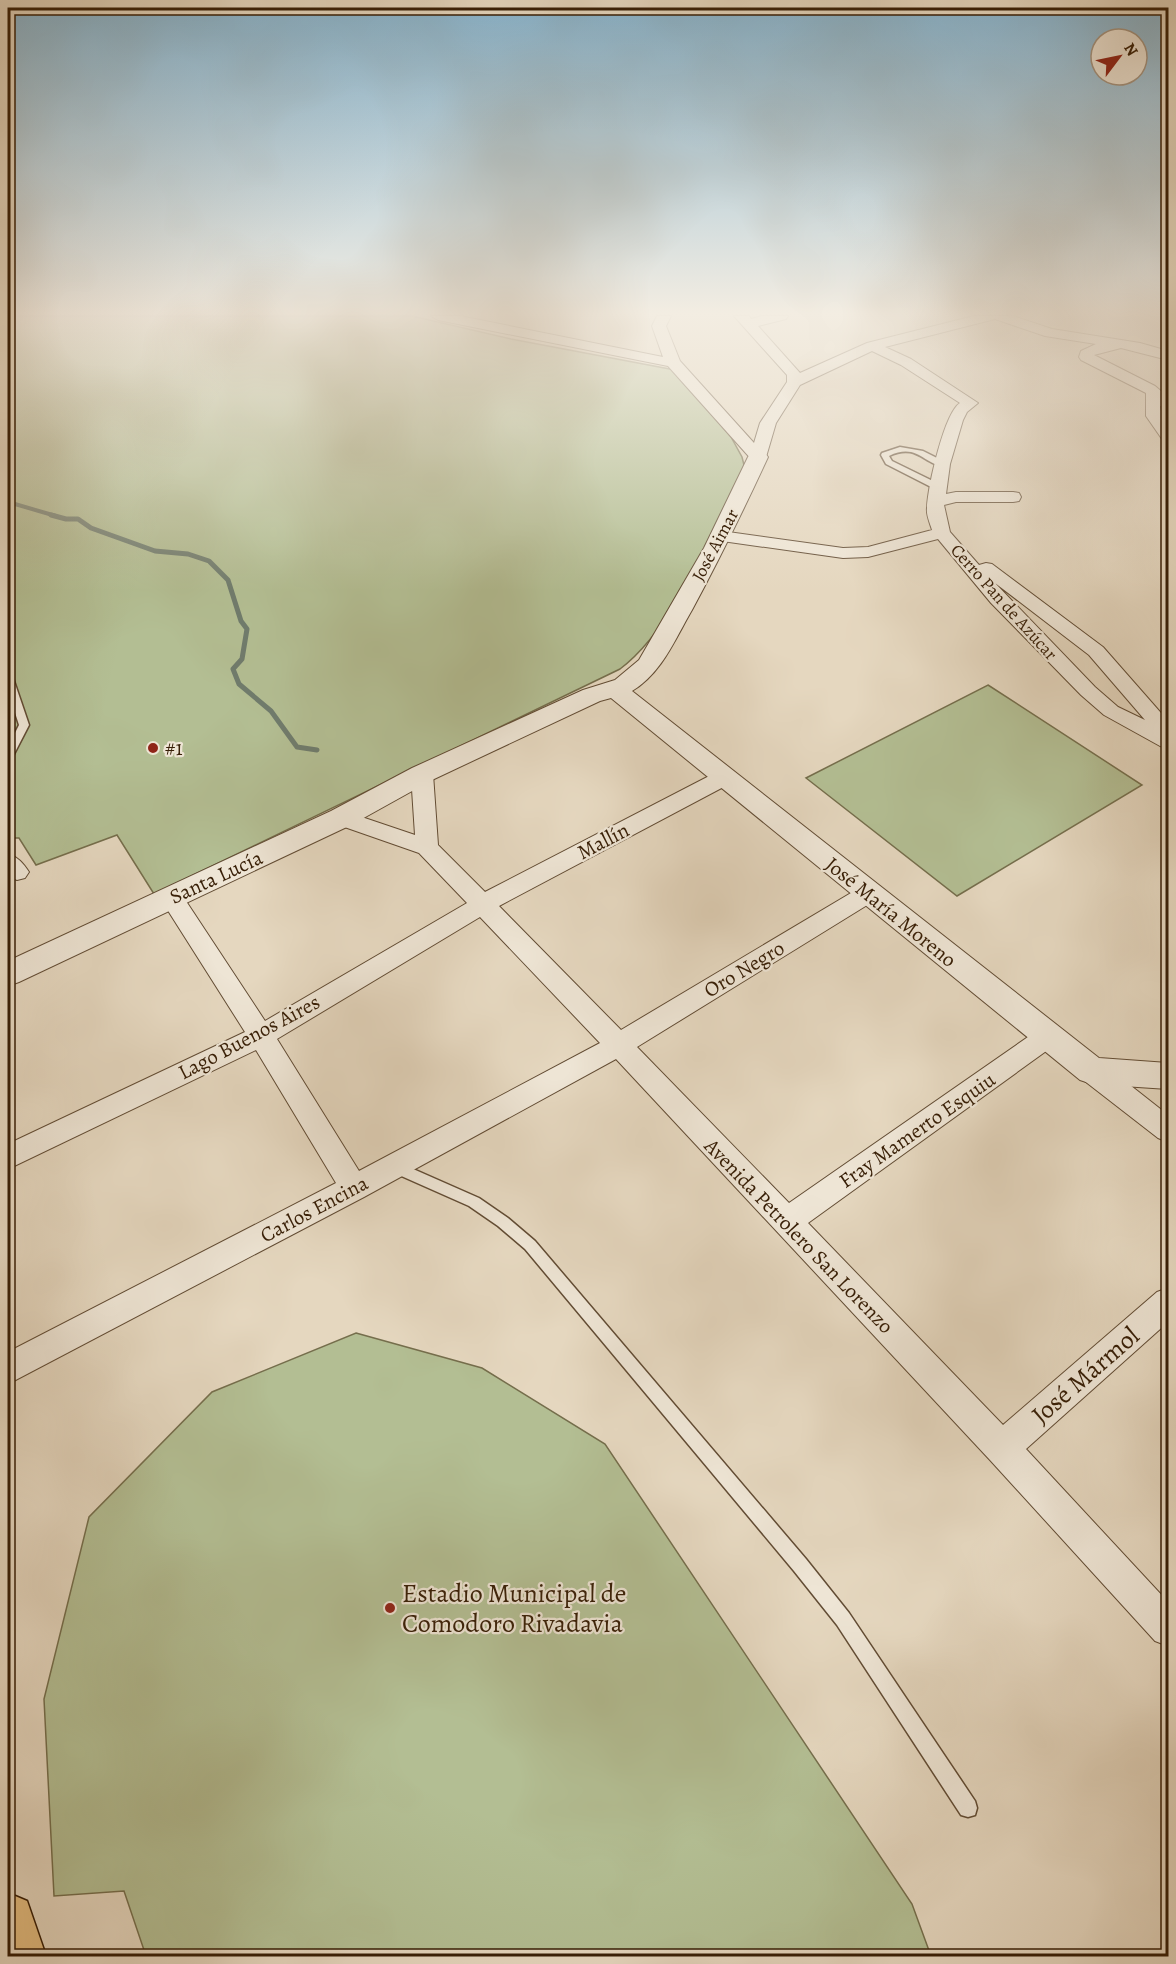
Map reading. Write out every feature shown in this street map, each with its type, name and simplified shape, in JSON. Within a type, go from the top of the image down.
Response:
[{"type":"main road","points":[[8,1920],[19,1956]]},
{"type":"street","points":[[713,408],[758,457]]},
{"type":"street","name":"José Aimar","points":[[422,774],[592,695],[617,690],[649,664],[721,536],[758,457],[768,423],[778,408]]},
{"type":"street","points":[[721,536],[843,553],[868,552],[942,533],[935,510],[942,464],[956,420],[963,408]]},
{"type":"street","points":[[1152,408],[1158,425],[1168,435]]},
{"type":"street","points":[[937,495],[1013,497]]},
{"type":"street","name":"Cerro Pan de Azúcar","points":[[942,533],[1096,651],[1168,734]]},
{"type":"street","name":"Cerro Pan de Azúcar","points":[[942,533],[998,599],[1088,691],[1111,711],[1168,741]]},
{"type":"street","name":"José María Moreno","points":[[617,690],[723,778],[1047,1037],[1168,1130]]},
{"type":"street","points":[[422,774],[427,847]]},
{"type":"street","name":"Santa Lucía","points":[[8,974],[341,818],[422,774]]},
{"type":"street","name":"Mallín","points":[[483,904],[723,778]]},
{"type":"street","name":"Avenida Petrolero San Lorenzo","points":[[341,818],[427,847],[619,1045],[1002,1448],[1168,1628]]},
{"type":"street","name":"Oro Negro","points":[[619,1045],[869,893]]},
{"type":"street","points":[[172,898],[261,1036],[354,1188]]},
{"type":"street","name":"Lago Buenos Aires","points":[[8,1157],[261,1036],[483,904]]},
{"type":"street","name":"Fray Mamerto Esquiu","points":[[786,1222],[1047,1037]]},
{"type":"street","name":"Carlos Encina","points":[[8,1369],[354,1188],[619,1045]]},
{"type":"street","points":[[1092,1071],[1168,1076]]},
{"type":"street","name":"José Mármol","points":[[1002,1448],[1168,1302]]},
{"type":"lane","points":[[937,495],[889,462],[885,455],[895,449],[910,448],[942,464]]},
{"type":"lane","points":[[8,678],[24,725],[8,756]]},
{"type":"lane","points":[[394,1166],[474,1202],[530,1245],[843,1619],[968,1808]]},
{"type":"green space","points":[[8,408],[706,408],[731,437],[742,457],[745,469],[675,604],[640,651],[620,669],[154,894],[117,835],[36,865],[19,838],[8,838]]},
{"type":"green space","points":[[988,685],[1142,785],[957,896],[806,778]]},
{"type":"green space","name":"Estadio Municipal de Comodoro Rivadavia","points":[[356,1333],[482,1368],[605,1444],[912,1904],[931,1956],[146,1956],[124,1891],[54,1896],[44,1699],[89,1517],[212,1392]]},
{"type":"waterway","points":[[8,502],[56,516]]},
{"type":"waterway","points":[[51,515],[78,519],[91,528],[155,551],[188,554],[209,561],[228,580],[241,621],[247,629],[242,659],[233,669],[239,684],[271,711],[297,747],[317,750]]},
{"type":"place","name":"#1","points":[[153,748]]},
{"type":"place","name":"Estadio Municipal de Comodoro Rivadavia","points":[[390,1608]]}]
